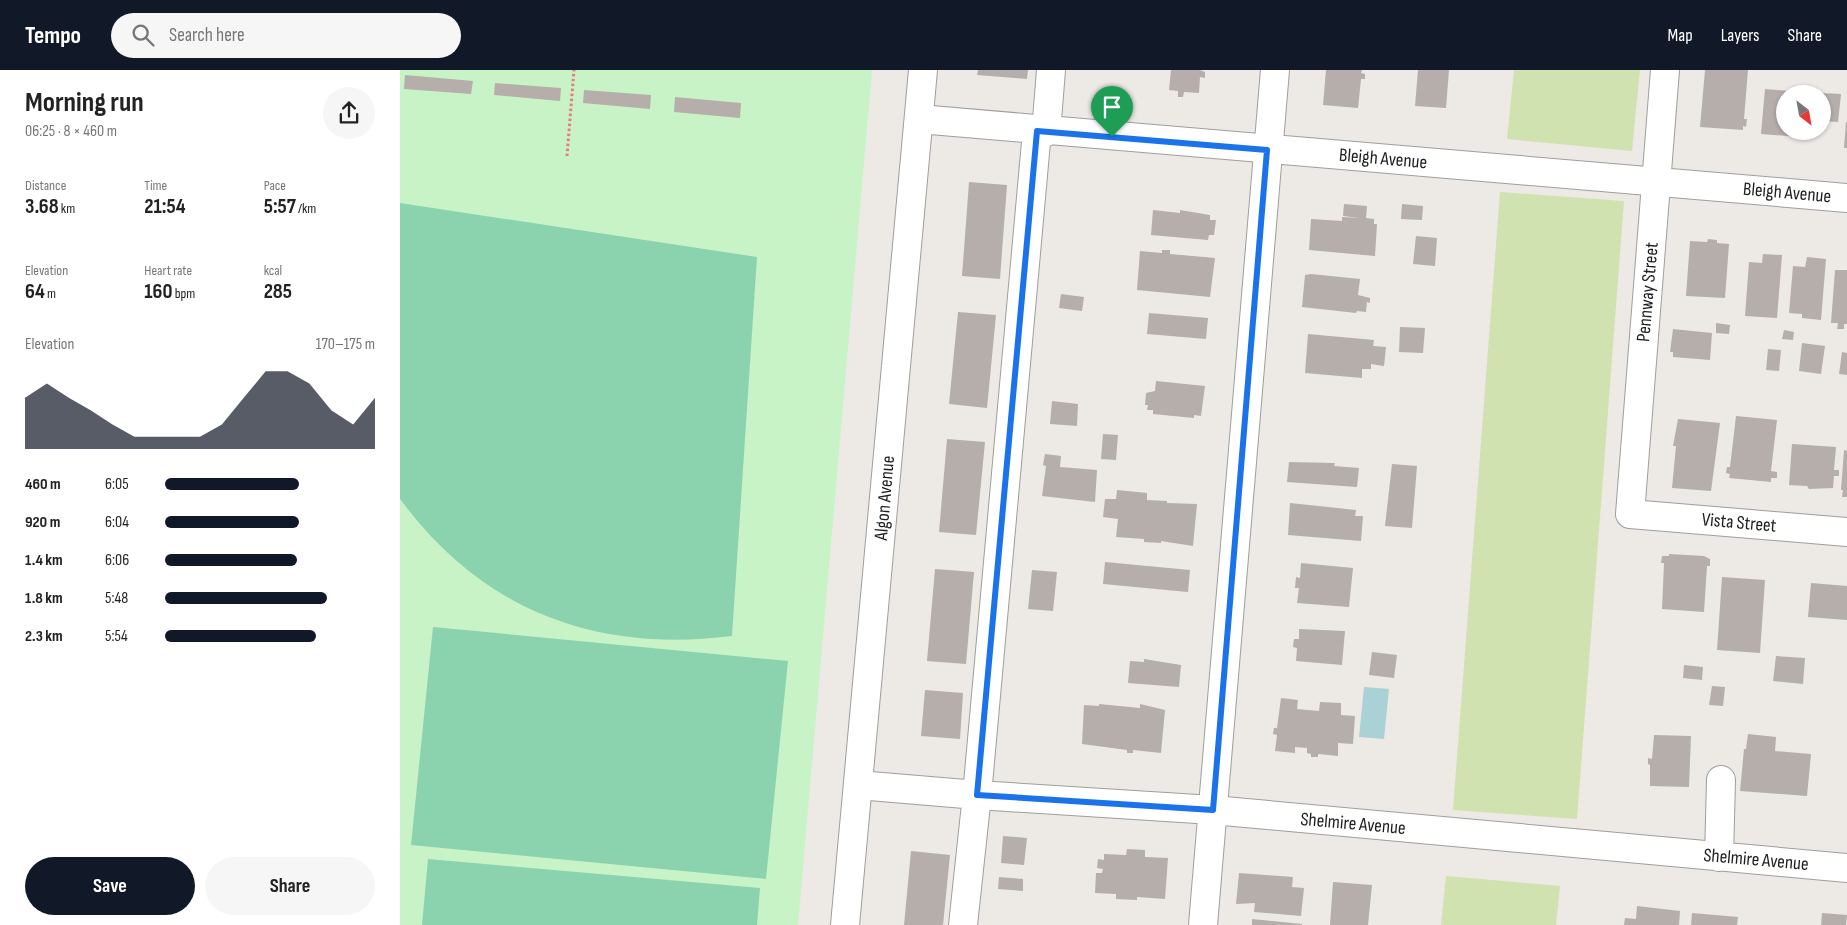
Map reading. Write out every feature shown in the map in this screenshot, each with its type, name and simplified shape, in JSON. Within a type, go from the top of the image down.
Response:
[{"type":"street","name":"Algon Avenue","points":[[845,925],[923,70]]},
{"type":"street","points":[[963,925],[1042,131],[1052,70]]},
{"type":"street","points":[[1203,925],[1275,70]]},
{"type":"street","name":"Pennway Street","points":[[1630,514],[1665,70]]},
{"type":"street","name":"Bleigh Avenue","points":[[919,120],[1847,198]]},
{"type":"street","name":"Vista Street","points":[[1630,514],[1847,532]]},
{"type":"street","points":[[1718,857],[1721,780]]},
{"type":"street","name":"Shelmire Avenue","points":[[858,785],[977,795],[1213,810],[1847,868]]},
{"type":"path","points":[[567,156],[574,70]]},
{"type":"green space","points":[[400,70],[872,70],[798,925],[400,925]]},
{"type":"green space","points":[[1514,70],[1640,70],[1632,151],[1507,139]]},
{"type":"green space","points":[[1500,192],[1624,201],[1577,819],[1453,810]]},
{"type":"green space","points":[[400,203],[757,257],[732,636],[682,640],[634,638],[589,630],[546,616],[505,596],[468,570],[432,538],[400,499]]},
{"type":"green space","points":[[433,627],[788,661],[766,879],[411,845]]},
{"type":"green space","points":[[428,859],[760,888],[757,925],[422,925]]},
{"type":"green space","points":[[1446,876],[1560,886],[1556,925],[1441,925]]},
{"type":"water","points":[[1364,687],[1389,689],[1384,739],[1359,737]]},
{"type":"building","points":[[978,70],[1028,70],[1027,79],[977,75]]},
{"type":"building","points":[[1171,70],[1200,70],[1205,72],[1205,78],[1200,77],[1199,93],[1184,92],[1183,97],[1178,97],[1178,91],[1169,90]]},
{"type":"building","points":[[1326,70],[1362,70],[1361,73],[1365,74],[1365,79],[1361,79],[1358,108],[1323,105]]},
{"type":"building","points":[[1418,70],[1449,70],[1446,108],[1415,106]]},
{"type":"building","points":[[1705,70],[1748,70],[1744,119],[1747,119],[1746,127],[1743,126],[1743,130],[1700,127]]},
{"type":"building","points":[[405,75],[473,81],[471,94],[404,89]]},
{"type":"building","points":[[495,83],[561,88],[560,101],[494,95]]},
{"type":"building","points":[[1765,89],[1776,90],[1776,135],[1761,134]]},
{"type":"building","points":[[584,90],[651,95],[650,109],[583,103]]},
{"type":"building","points":[[1831,93],[1841,94],[1838,122],[1831,122]]},
{"type":"building","points":[[675,97],[741,103],[740,118],[674,112]]},
{"type":"building","points":[[1846,122],[1847,148],[1844,148]]},
{"type":"building","points":[[969,182],[1007,185],[1000,279],[962,276]]},
{"type":"building","points":[[1344,204],[1367,206],[1366,218],[1374,219],[1374,224],[1377,224],[1375,256],[1309,250],[1311,219],[1342,221],[1342,217],[1360,218],[1343,216]]},
{"type":"building","points":[[1402,204],[1423,206],[1422,220],[1401,219]]},
{"type":"building","points":[[1153,210],[1180,213],[1180,210],[1210,215],[1210,220],[1216,220],[1214,235],[1209,235],[1208,240],[1151,235]]},
{"type":"building","points":[[1416,236],[1437,238],[1435,266],[1413,264]]},
{"type":"building","points":[[1708,239],[1717,240],[1717,243],[1729,244],[1725,298],[1686,296],[1690,241],[1707,242]]},
{"type":"building","points":[[1162,250],[1170,250],[1170,254],[1215,258],[1210,297],[1137,290],[1140,251],[1162,253]]},
{"type":"building","points":[[1763,254],[1782,255],[1777,318],[1745,316],[1749,262],[1762,263]]},
{"type":"building","points":[[1807,257],[1826,259],[1821,320],[1802,318],[1802,314],[1789,313],[1793,266],[1805,267]]},
{"type":"building","points":[[1835,270],[1847,270],[1847,324],[1844,324],[1844,329],[1837,329],[1838,323],[1831,323]]},
{"type":"building","points":[[1305,275],[1360,279],[1358,295],[1370,298],[1370,303],[1367,302],[1366,312],[1357,311],[1356,313],[1302,307]]},
{"type":"building","points":[[1061,294],[1084,297],[1082,311],[1059,308]]},
{"type":"building","points":[[958,312],[996,315],[987,408],[949,404]]},
{"type":"building","points":[[1149,313],[1208,318],[1206,339],[1147,334]]},
{"type":"building","points":[[1716,323],[1730,325],[1729,334],[1716,333]]},
{"type":"building","points":[[1400,327],[1425,328],[1423,353],[1399,352]]},
{"type":"building","points":[[1673,329],[1712,333],[1710,360],[1673,357],[1673,352],[1670,352]]},
{"type":"building","points":[[1784,330],[1794,332],[1793,340],[1782,339]]},
{"type":"building","points":[[1308,334],[1374,340],[1373,346],[1386,347],[1384,366],[1371,364],[1371,369],[1362,369],[1362,378],[1305,373]]},
{"type":"building","points":[[1802,343],[1825,346],[1821,374],[1799,371]]},
{"type":"building","points":[[1768,349],[1781,350],[1779,371],[1766,370]]},
{"type":"building","points":[[1842,352],[1847,353],[1847,375],[1839,374]]},
{"type":"building","points":[[1156,381],[1205,386],[1201,416],[1194,415],[1194,418],[1153,414],[1153,410],[1147,410],[1148,405],[1145,405],[1146,393],[1155,391]]},
{"type":"building","points":[[1052,401],[1078,404],[1077,426],[1050,424]]},
{"type":"building","points":[[1736,416],[1777,420],[1771,471],[1777,472],[1777,478],[1771,478],[1771,482],[1729,478],[1730,474],[1726,473],[1727,467],[1730,467]]},
{"type":"building","points":[[1678,419],[1720,423],[1711,491],[1672,488],[1676,446],[1673,446]]},
{"type":"building","points":[[1103,434],[1118,435],[1116,460],[1101,459]]},
{"type":"building","points":[[947,439],[985,442],[976,535],[939,532]]},
{"type":"building","points":[[1792,444],[1836,447],[1834,470],[1839,470],[1839,476],[1834,476],[1833,488],[1809,489],[1807,486],[1789,485]]},
{"type":"building","points":[[1844,450],[1847,451],[1847,497],[1842,497],[1843,490],[1841,490]]},
{"type":"building","points":[[1045,454],[1061,456],[1060,467],[1097,470],[1095,502],[1042,496],[1046,466],[1043,465]]},
{"type":"building","points":[[1289,462],[1335,463],[1334,466],[1359,468],[1357,487],[1287,482]]},
{"type":"building","points":[[1392,464],[1417,466],[1412,528],[1385,526]]},
{"type":"building","points":[[1117,490],[1147,493],[1147,500],[1197,504],[1193,546],[1161,541],[1161,543],[1144,542],[1144,539],[1116,537],[1118,519],[1103,517],[1105,499],[1116,499]]},
{"type":"building","points":[[1290,503],[1356,510],[1355,516],[1363,516],[1361,541],[1288,535]]},
{"type":"building","points":[[1669,554],[1704,556],[1710,559],[1710,566],[1707,566],[1704,612],[1662,609],[1664,563],[1661,563],[1662,556],[1669,556]]},
{"type":"building","points":[[1105,562],[1190,570],[1188,592],[1103,584]]},
{"type":"building","points":[[1301,563],[1353,568],[1349,607],[1297,603],[1299,588],[1295,588],[1296,577],[1300,578]]},
{"type":"building","points":[[935,569],[974,572],[966,664],[927,661]]},
{"type":"building","points":[[1032,570],[1057,572],[1053,611],[1028,609]]},
{"type":"building","points":[[1722,577],[1765,580],[1760,653],[1717,650]]},
{"type":"building","points":[[1811,583],[1847,586],[1847,620],[1808,617]]},
{"type":"building","points":[[1299,629],[1345,631],[1342,665],[1296,661],[1297,648],[1293,647],[1294,639],[1299,639]]},
{"type":"building","points":[[1372,652],[1397,655],[1394,678],[1369,675]]},
{"type":"building","points":[[1776,656],[1805,658],[1803,684],[1773,681]]},
{"type":"building","points":[[1144,659],[1181,665],[1179,687],[1128,683],[1130,661],[1144,662]]},
{"type":"building","points":[[1684,665],[1703,667],[1702,680],[1683,678]]},
{"type":"building","points":[[1712,686],[1725,687],[1723,706],[1709,705]]},
{"type":"building","points":[[925,690],[963,693],[960,739],[921,736]]},
{"type":"building","points":[[1281,698],[1298,700],[1297,709],[1319,711],[1320,702],[1341,703],[1341,715],[1355,716],[1353,744],[1338,743],[1338,756],[1318,754],[1318,757],[1311,757],[1311,754],[1307,753],[1307,748],[1295,747],[1295,753],[1275,751],[1277,735],[1273,734],[1274,728],[1277,728]]},
{"type":"building","points":[[1099,704],[1140,708],[1140,704],[1165,710],[1161,753],[1133,750],[1133,753],[1127,753],[1127,750],[1082,744],[1084,705],[1099,706]]},
{"type":"building","points":[[1748,734],[1776,737],[1775,751],[1811,754],[1807,796],[1740,791],[1744,749],[1746,749]]},
{"type":"building","points":[[1654,735],[1691,736],[1689,787],[1650,786],[1648,758],[1652,759]]},
{"type":"building","points":[[1003,836],[1027,838],[1024,865],[1001,863]]},
{"type":"building","points":[[1127,849],[1145,850],[1145,857],[1168,858],[1165,899],[1137,897],[1137,900],[1116,899],[1116,894],[1095,893],[1096,873],[1102,873],[1103,869],[1097,868],[1098,859],[1104,860],[1104,854],[1126,855]]},
{"type":"building","points":[[911,851],[950,855],[943,925],[904,925]]},
{"type":"building","points":[[1239,873],[1293,877],[1292,887],[1304,888],[1301,916],[1254,912],[1255,903],[1236,904]]},
{"type":"building","points":[[999,877],[1023,879],[1023,891],[998,889]]},
{"type":"building","points":[[1333,882],[1372,885],[1368,925],[1330,925]]},
{"type":"building","points":[[1637,906],[1680,911],[1679,925],[1624,925],[1625,918],[1636,919]]},
{"type":"building","points":[[1692,913],[1738,917],[1737,925],[1691,925]]},
{"type":"building","points":[[1822,913],[1847,915],[1846,925],[1821,925]]},
{"type":"building","points":[[1252,919],[1302,924],[1302,925],[1252,925]]},
{"type":"route","points":[[1037,131],[1112,137],[1267,150],[1213,810],[977,795],[1037,131]]}]
